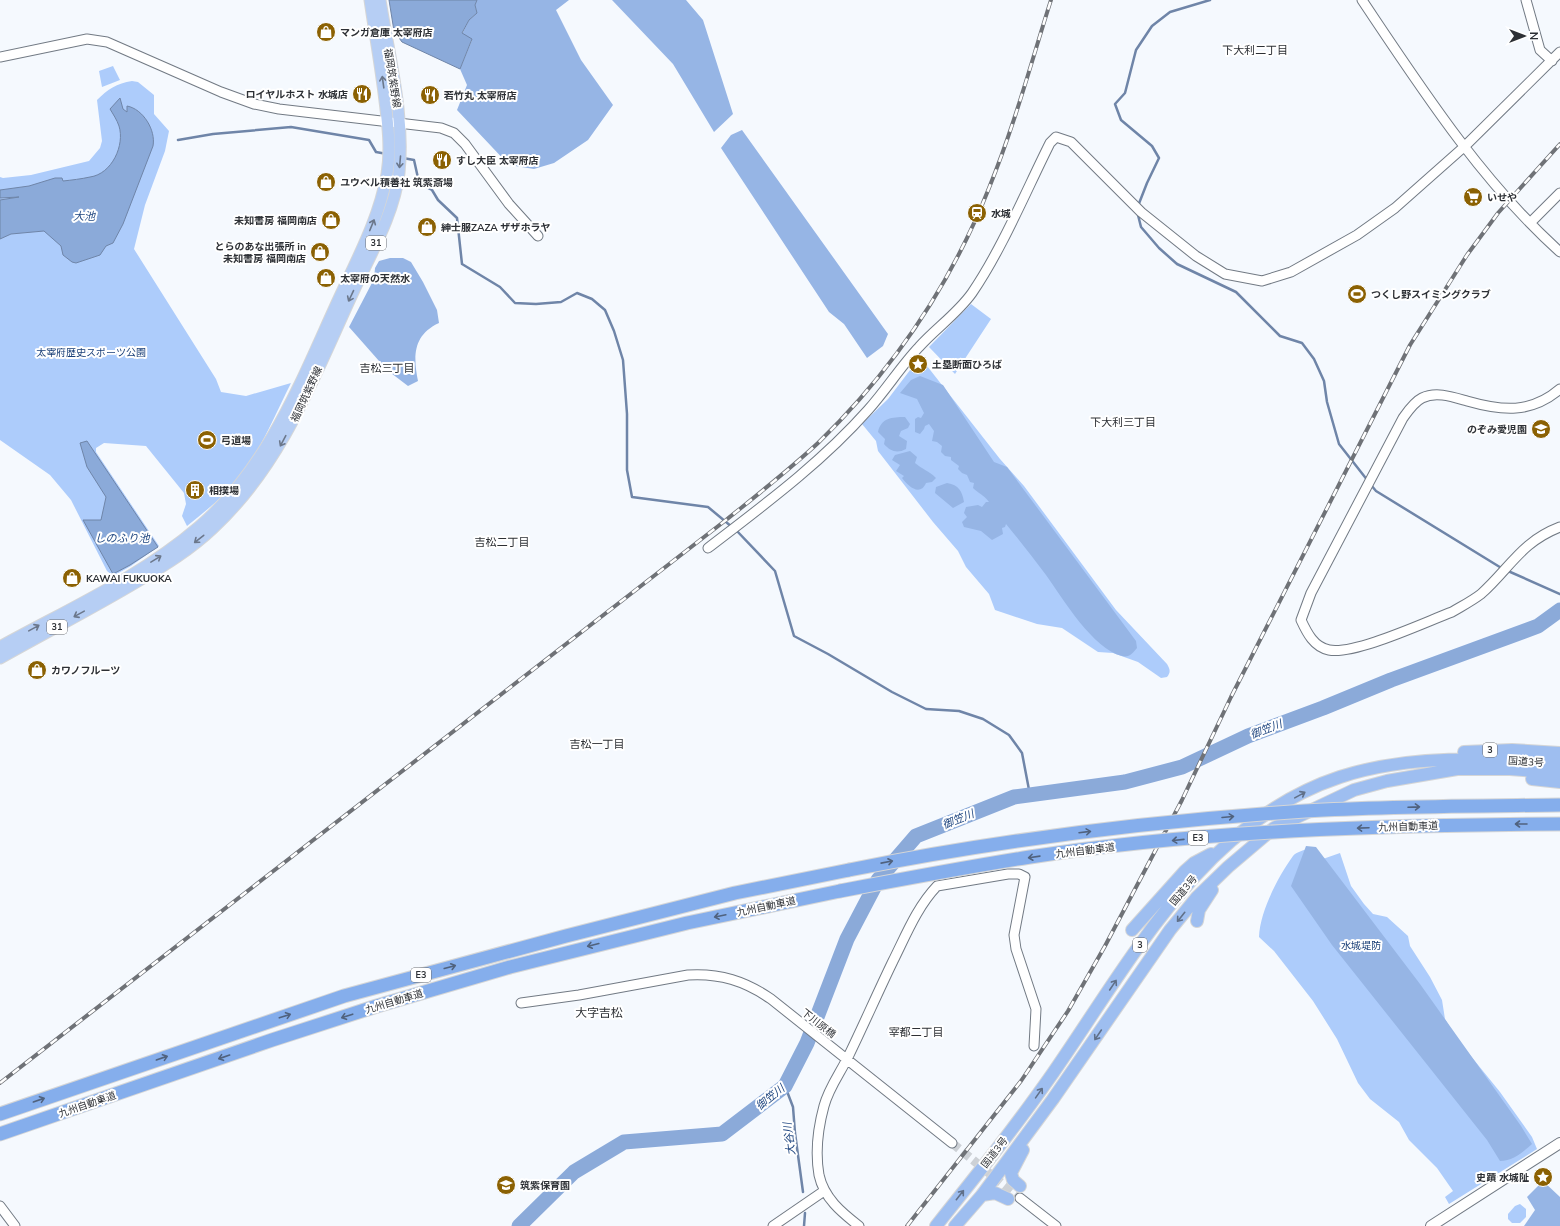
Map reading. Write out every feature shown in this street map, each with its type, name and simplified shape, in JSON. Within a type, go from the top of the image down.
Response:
[{"type":"highway","name":"3","points":[[1420,760],[1447,753],[1486,750],[1560,753]]},
{"type":"highway","name":"国道3号","points":[[936,1226],[1030,1106],[1150,930],[1201,870],[1224,846],[1261,816],[1306,792],[1339,778],[1376,768],[1420,760],[1506,759],[1560,764]]},
{"type":"highway","name":"国道3号","points":[[955,1226],[982,1195],[1053,1099],[1170,930],[1197,897],[1228,867],[1274,828],[1354,790],[1387,780],[1457,769],[1510,769],[1560,773]]},
{"type":"highway","points":[[1425,774],[1498,776],[1560,782]]},
{"type":"highway","name":"九州自動車道","points":[[1,1113],[344,996],[511,950],[658,912],[736,893],[849,870],[1029,838],[1210,819],[1306,811],[1560,805]]},
{"type":"highway","name":"九州自動車道","points":[[0,1134],[272,1040],[378,1006],[502,969],[686,923],[840,891],[1031,857],[1210,837],[1305,830],[1434,825],[1560,824]]},
{"type":"highway","points":[[1132,930],[1194,863],[1224,846]]},
{"type":"highway","points":[[1197,921],[1203,903],[1228,867]]},
{"type":"highway","points":[[982,1195],[995,1192],[1016,1194],[1011,1178],[1013,1168],[1053,1099]]},
{"type":"main road","name":"福岡筑紫野線","points":[[0,647],[110,587],[168,552],[200,526],[232,495],[252,470],[282,421],[373,224],[387,173],[389,144],[388,121],[370,0]]},
{"type":"main road","name":"福岡筑紫野線","points":[[0,658],[114,596],[173,560],[212,529],[243,498],[263,472],[279,447],[384,226],[398,177],[401,146],[400,123],[380,0]]},
{"type":"main road","points":[[1431,1226],[1559,1144]]},
{"type":"street","points":[[1362,0],[1416,80],[1465,146],[1530,223],[1560,252]]},
{"type":"street","points":[[1526,0],[1540,50],[1552,61]]},
{"type":"street","points":[[0,57],[86,39],[107,42],[221,92],[254,104],[279,109],[441,128],[454,133],[465,144],[509,204],[538,236]]},
{"type":"street","points":[[708,548],[766,504],[830,449],[868,410],[919,347],[948,320],[970,295],[985,274],[1050,143],[1056,137],[1072,142],[1141,212],[1196,256],[1225,274],[1262,281],[1291,272],[1357,235],[1395,208],[1465,146],[1560,52]]},
{"type":"street","points":[[1530,223],[1560,193]]},
{"type":"street","points":[[1560,389],[1538,403],[1521,408],[1507,409],[1442,395],[1430,395],[1421,399],[1410,407],[1402,418],[1364,494],[1311,593],[1302,620],[1311,640],[1329,650],[1348,650],[1364,646],[1452,612],[1468,603],[1481,594],[1518,553],[1535,539],[1560,527]]},
{"type":"street","points":[[859,1226],[841,1212],[824,1191],[819,1174],[817,1156],[820,1122],[824,1105],[834,1081],[848,1059],[907,932],[928,896],[937,886],[1008,874],[1019,874],[1024,877],[1014,926],[1014,935],[1016,949],[1036,1009],[1034,1046]]},
{"type":"street","name":"下川原橋","points":[[521,1003],[703,974],[732,978],[754,987],[848,1059],[952,1143]]},
{"type":"street","points":[[773,1226],[824,1191]]},
{"type":"street","points":[[1016,1194],[1056,1226]]},
{"type":"street","points":[[0,1206],[15,1226]]},
{"type":"green space","points":[[477,0],[569,0],[556,10],[581,60],[613,105],[588,140],[554,163],[534,169],[509,165],[457,110],[467,85],[460,69],[472,40],[462,34],[469,20],[477,13],[475,5]]},
{"type":"green space","points":[[612,0],[686,0],[703,20],[733,114],[714,132],[673,64]]},
{"type":"green space","points":[[113,66],[120,80],[102,87],[99,71]]},
{"type":"green space","name":"太宰府歴史スポーツ公園","points":[[132,81],[138,82],[154,95],[154,114],[169,131],[165,151],[145,205],[134,249],[216,379],[221,392],[246,396],[291,383],[254,456],[239,478],[208,509],[187,526],[182,516],[186,504],[184,493],[146,446],[104,443],[96,448],[96,452],[159,546],[131,566],[113,576],[107,571],[71,500],[50,475],[0,440],[0,177],[31,175],[89,161],[100,148],[102,141],[97,100],[105,93],[122,83]]},
{"type":"green space","points":[[742,130],[888,334],[883,346],[867,358],[844,324],[829,312],[721,148],[731,135]]},
{"type":"green space","points":[[390,258],[403,258],[411,262],[437,310],[439,323],[430,328],[420,340],[416,355],[416,372],[418,381],[408,386],[387,370],[349,327],[374,279],[375,268],[379,261]]},
{"type":"green space","points":[[971,304],[991,319],[955,374],[929,347]]},
{"type":"green space","points":[[920,357],[1000,459],[1024,486],[1116,610],[1167,664],[1170,670],[1167,677],[1161,678],[1138,662],[1113,653],[1098,652],[1062,628],[1037,624],[995,610],[989,594],[966,567],[958,551],[933,522],[878,451],[876,441],[862,424],[888,399]]},
{"type":"green space","points":[[920,376],[943,385],[994,462],[1007,467],[1136,641],[1137,648],[1131,655],[1122,656],[1111,651],[1100,644],[1090,634],[1006,524],[1005,527],[1002,528],[1003,534],[992,540],[981,531],[964,527],[962,522],[967,517],[964,513],[966,507],[978,505],[982,507],[986,502],[989,502],[973,488],[974,483],[970,482],[967,475],[958,469],[959,466],[951,460],[951,457],[945,456],[941,452],[942,446],[937,442],[932,441],[934,431],[929,424],[925,426],[920,434],[915,432],[915,419],[918,417],[921,418],[924,413],[917,399],[900,393],[911,380]]},
{"type":"green space","points":[[905,417],[910,424],[908,428],[901,431],[899,436],[907,441],[906,449],[903,451],[894,451],[884,444],[885,439],[878,432],[879,427],[888,419]]},
{"type":"green space","points":[[910,451],[917,457],[915,463],[936,478],[932,482],[926,483],[921,489],[917,490],[907,484],[902,478],[904,476],[896,471],[900,465],[892,460],[895,455]]},
{"type":"green space","points":[[947,483],[954,485],[959,489],[964,502],[953,508],[935,493],[936,487]]},
{"type":"green space","name":"水城堤防","points":[[1306,846],[1316,847],[1420,984],[1521,1126],[1532,1144],[1521,1153],[1513,1158],[1500,1161],[1487,1140],[1332,945],[1291,886]]},
{"type":"green space","points":[[1310,848],[1320,860],[1340,853],[1351,886],[1364,904],[1373,914],[1387,917],[1408,936],[1410,946],[1430,977],[1442,1000],[1445,1019],[1457,1039],[1500,1092],[1532,1137],[1537,1149],[1449,1204],[1445,1197],[1453,1191],[1437,1168],[1409,1140],[1399,1122],[1370,1099],[1358,1083],[1337,1039],[1313,1001],[1274,951],[1259,937],[1266,905],[1287,864],[1298,852]]},
{"type":"green space","points":[[1543,1181],[1560,1197],[1560,1226],[1524,1226],[1535,1210],[1527,1197]]},
{"type":"green space","points":[[1520,1204],[1526,1209],[1526,1217],[1520,1223],[1512,1223],[1508,1219],[1508,1214],[1515,1206]]},
{"type":"water","points":[[389,0],[477,0],[475,5],[477,13],[469,20],[462,33],[472,39],[460,69],[402,42],[394,31]]},
{"type":"water","name":"大池","points":[[120,98],[123,109],[127,112],[127,106],[133,108],[138,111],[147,121],[152,133],[153,146],[123,224],[113,243],[106,246],[100,255],[76,263],[72,262],[63,255],[61,246],[44,231],[11,234],[0,239],[0,200],[19,197],[0,198],[0,190],[29,186],[55,178],[62,178],[63,181],[90,177],[98,175],[110,165],[118,150],[120,134],[119,126],[110,109]]},
{"type":"water","name":"しのふり池","points":[[87,441],[158,547],[113,574],[83,520],[101,520],[106,497],[87,467],[80,443]]},
{"type":"waterway","points":[[1138,206],[1159,158],[1152,146],[1121,120],[1115,104],[1125,93],[1136,50],[1152,26],[1170,12],[1210,0]]},
{"type":"waterway","points":[[178,140],[213,134],[291,127],[369,140],[376,152],[387,154]]},
{"type":"waterway","points":[[403,158],[414,160],[418,178],[422,185],[432,190],[438,200],[457,218],[462,264],[500,287],[515,303],[536,304],[561,302],[577,293],[592,299],[605,310],[614,331],[623,360],[627,414],[627,470],[632,497],[708,507],[732,527]]},
{"type":"waterway","points":[[1137,211],[1141,227],[1159,248],[1177,264],[1236,292],[1280,336],[1302,343],[1314,359],[1324,381],[1327,402],[1339,444],[1368,481]]},
{"type":"waterway","points":[[1371,485],[1376,491],[1503,569]]},
{"type":"waterway","points":[[736,530],[775,571],[794,636],[828,654],[892,692],[926,709],[959,711],[983,719],[1009,735],[1022,753],[1030,795]]},
{"type":"waterway","points":[[1508,571],[1560,594]]},
{"type":"waterway","name":"御笠川","points":[[519,1226],[574,1172],[624,1142],[722,1134],[785,1086],[807,1043],[847,939],[878,880],[916,836],[1014,797],[1125,782],[1182,767],[1248,736],[1323,708],[1391,680],[1538,626],[1560,610]]},
{"type":"waterway","name":"大谷川","points":[[785,1086],[793,1107],[803,1192]]},
{"type":"waterway","name":"大谷川","points":[[804,1226],[805,1213]]},
{"type":"tunnel","points":[[952,1143],[1020,1198]]},
{"type":"railway","points":[[0,1083],[726,520],[818,443],[871,386],[895,356],[938,292],[957,258],[974,224],[998,165],[1051,0]]},
{"type":"railway","points":[[907,1226],[1021,1081],[1068,1011],[1105,946],[1182,800],[1231,697],[1410,345],[1467,255],[1498,213],[1560,144]]},
{"type":"place","name":"マンガ倉庫 太宰府店","points":[[326,32]]},
{"type":"place","name":"ロイヤルホスト 水城店","points":[[362,94]]},
{"type":"place","name":"若竹丸 太宰府店","points":[[430,95]]},
{"type":"place","name":"すし大臣 太宰府店","points":[[442,160]]},
{"type":"place","name":"ユウベル積善社 筑紫斎場","points":[[326,182]]},
{"type":"place","name":"いせや","points":[[1473,197]]},
{"type":"place","name":"水城","points":[[977,213]]},
{"type":"place","name":"未知書房 福岡南店","points":[[331,220]]},
{"type":"place","name":"紳士服ZAZA ザザホラヤ","points":[[427,227]]},
{"type":"place","name":"とらのあな出張所 in 未知書房 福岡南店","points":[[320,252]]},
{"type":"place","name":"太宰府の天然水","points":[[326,278]]},
{"type":"place","name":"つくし野スイミングクラブ","points":[[1357,294]]},
{"type":"place","name":"土塁断面ひろば","points":[[918,364]]},
{"type":"place","name":"のぞみ愛児園","points":[[1541,429]]},
{"type":"place","name":"弓道場","points":[[207,440]]},
{"type":"place","name":"相撲場","points":[[195,490]]},
{"type":"place","name":"KAWAI FUKUOKA","points":[[72,578]]},
{"type":"place","name":"カワノフルーツ","points":[[37,670]]},
{"type":"place","name":"史蹟 水城阯","points":[[1543,1177]]},
{"type":"place","name":"筑紫保育園","points":[[506,1185]]},
{"type":"district","name":"下大利二丁目","points":[[1255,50]]},
{"type":"district","name":"吉松三丁目","points":[[387,368]]},
{"type":"district","name":"下大利三丁目","points":[[1123,422]]},
{"type":"district","name":"吉松二丁目","points":[[502,542]]},
{"type":"district","name":"吉松一丁目","points":[[597,744]]},
{"type":"district","name":"大字吉松","points":[[599,1013]]},
{"type":"district","name":"宰都二丁目","points":[[916,1032]]}]
